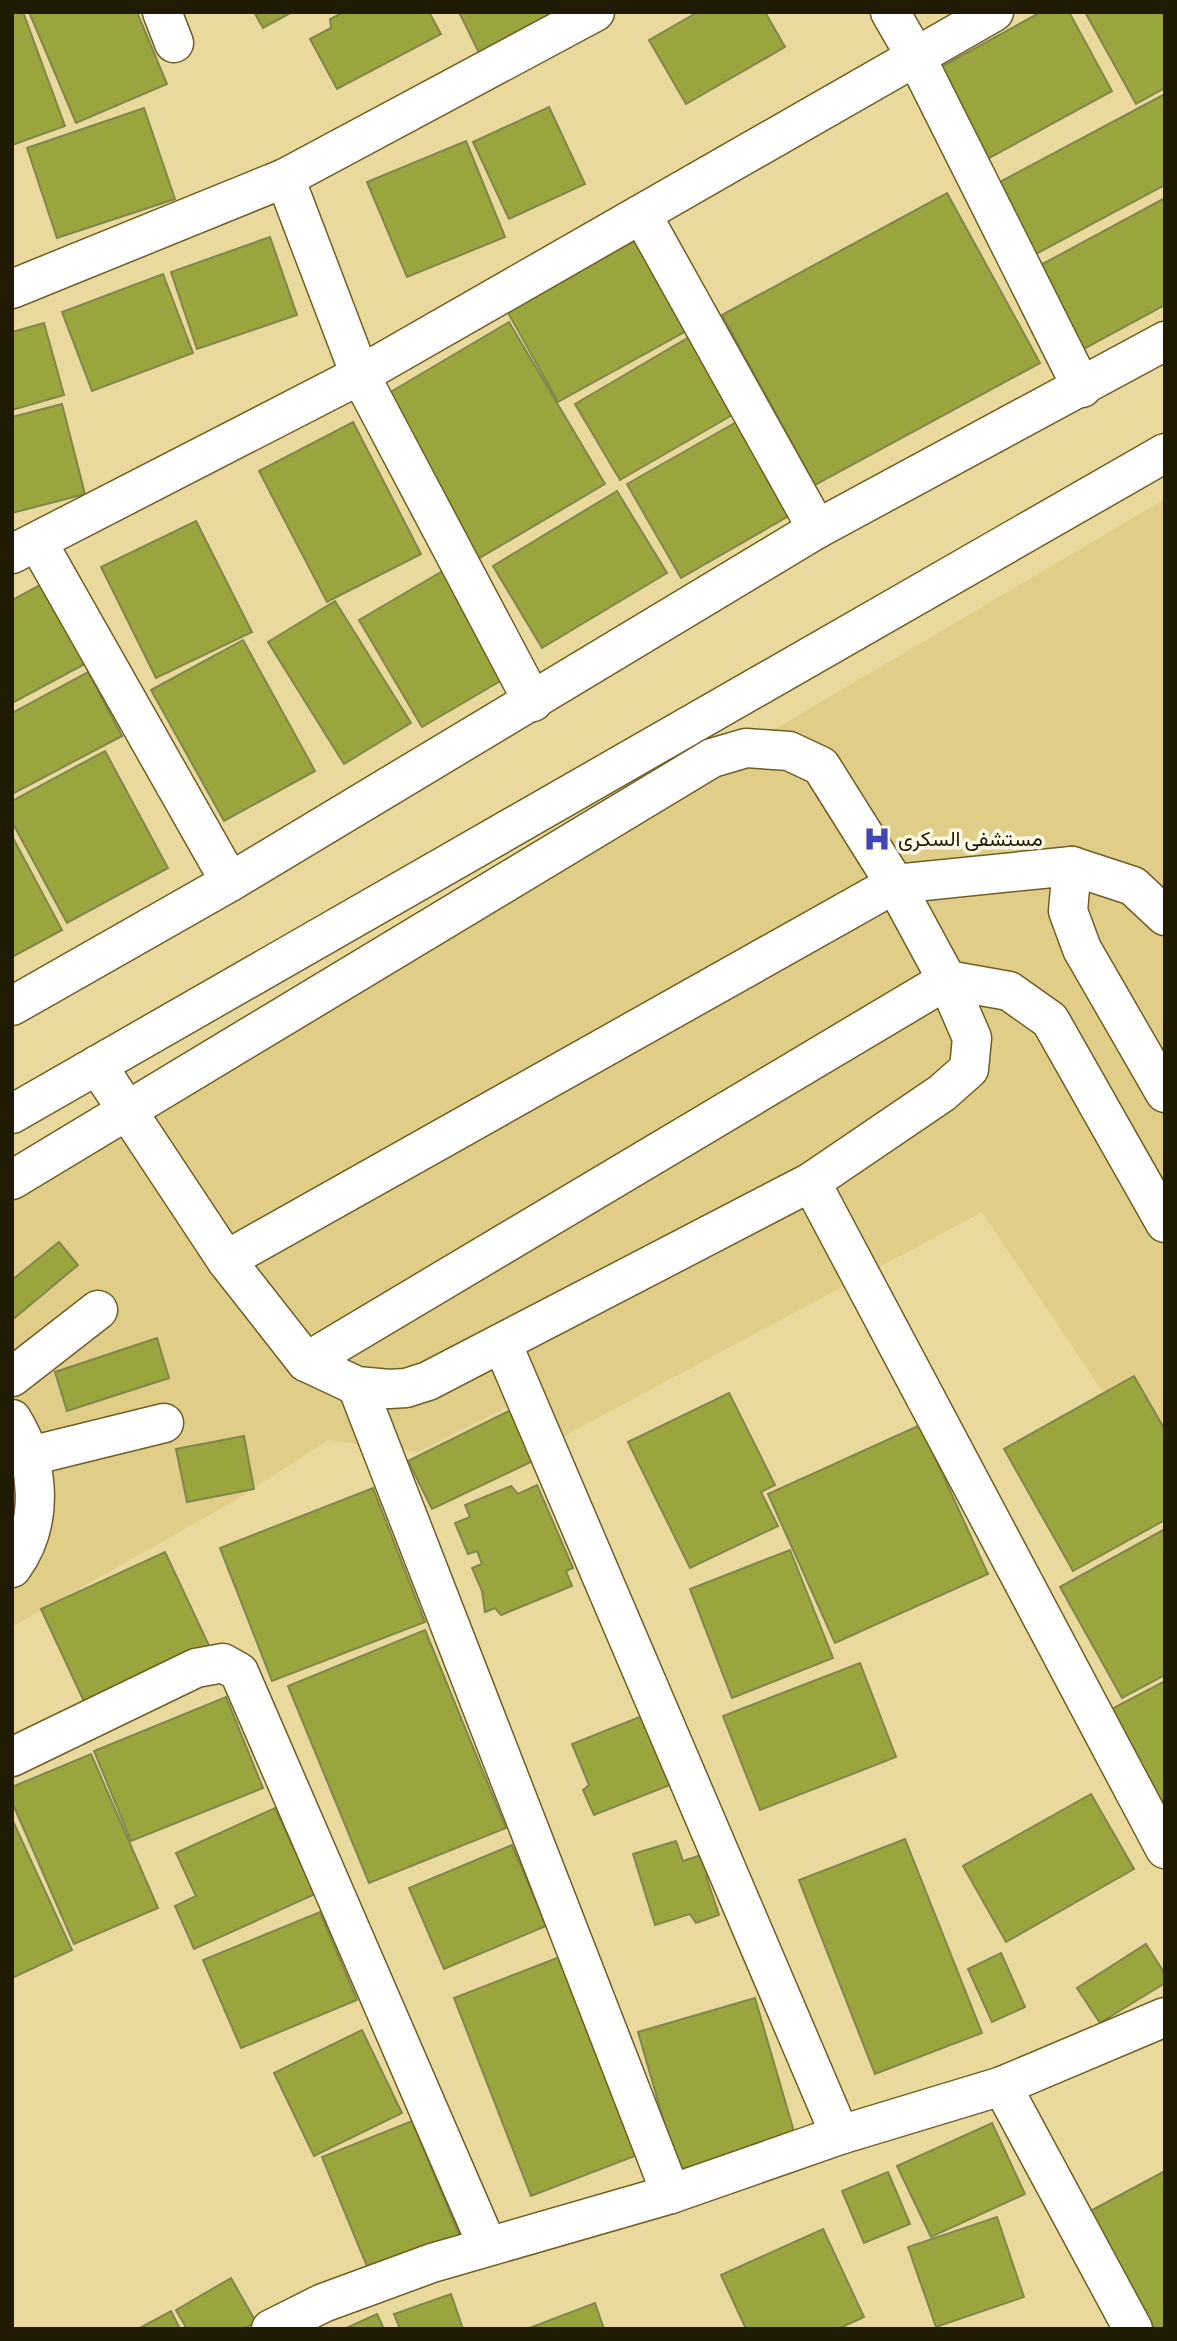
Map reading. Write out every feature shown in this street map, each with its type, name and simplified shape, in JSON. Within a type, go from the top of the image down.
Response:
[{"type":"street","points":[[12,289],[285,178],[595,12]]},
{"type":"street","points":[[890,12],[916,57],[1082,388]]},
{"type":"street","points":[[230,882],[25,548],[360,375],[994,12]]},
{"type":"street","points":[[285,178],[360,375],[533,702]]},
{"type":"street","points":[[642,215],[817,530]]},
{"type":"street","points":[[12,1006],[230,882],[817,530],[1165,341]]},
{"type":"street","points":[[12,1114],[1165,453]]},
{"type":"street","points":[[12,1180],[127,1112],[712,758],[746,748],[789,751],[821,765],[895,884],[947,980],[972,1038],[969,1069],[942,1093],[811,1182],[428,1381],[406,1388],[357,1386],[306,1362],[226,1260],[127,1112],[97,1065]]},
{"type":"street","points":[[1072,866],[1068,911],[1082,949],[1165,1093]]},
{"type":"street","points":[[226,1260],[895,884],[1072,866],[1133,886],[1165,916]]},
{"type":"street","points":[[306,1362],[947,980],[1009,991],[1050,1020],[1165,1223]]},
{"type":"street","points":[[811,1182],[1165,1849]]},
{"type":"street","points":[[12,1377],[98,1310]]},
{"type":"street","points":[[502,1343],[840,2135]]},
{"type":"street","points":[[357,1386],[671,2194]]},
{"type":"street","points":[[12,1419],[30,1456],[35,1483],[34,1510],[28,1537],[12,1567]]},
{"type":"street","points":[[30,1456],[164,1423]]},
{"type":"street","points":[[12,1757],[197,1668],[223,1663],[239,1672],[487,2245]]},
{"type":"street","points":[[271,2329],[323,2303],[487,2245],[671,2194],[840,2135],[1002,2086],[1165,2017]]},
{"type":"street","points":[[1002,2086],[1133,2329]]},
{"type":"shaded area","name":"مستشفى السكرى","points":[[1165,499],[1165,1485],[982,1212],[551,1443],[539,1391],[418,1452],[328,1440],[234,1501],[12,1627],[12,1179]]},
{"type":"building","points":[[12,12],[23,12],[65,126],[12,145]]},
{"type":"building","points":[[29,12],[137,12],[167,84],[76,123]]},
{"type":"building","points":[[254,12],[292,12],[263,28]]},
{"type":"building","points":[[344,12],[429,12],[441,34],[337,89],[310,39],[331,28],[330,19]]},
{"type":"building","points":[[459,12],[574,12],[481,57]]},
{"type":"building","points":[[698,12],[765,12],[785,47],[686,104],[649,40]]},
{"type":"building","points":[[1041,12],[1069,12],[1112,91],[982,162],[932,72]]},
{"type":"building","points":[[1085,12],[1165,12],[1165,88],[1136,104]]},
{"type":"building","points":[[1165,94],[1165,185],[1034,255],[996,184]]},
{"type":"building","points":[[549,107],[585,184],[509,219],[473,142]]},
{"type":"building","points":[[144,108],[175,199],[57,238],[27,148]]},
{"type":"building","points":[[466,141],[505,237],[407,277],[367,182]]},
{"type":"building","points":[[947,193],[1040,363],[815,485],[722,315]]},
{"type":"building","points":[[1165,198],[1165,305],[1082,350],[1037,267]]},
{"type":"building","points":[[270,237],[297,315],[197,349],[171,272]]},
{"type":"building","points":[[636,240],[686,331],[558,402],[507,311]]},
{"type":"building","points":[[163,274],[193,353],[92,391],[62,312]]},
{"type":"building","points":[[509,322],[605,484],[478,559],[382,397]]},
{"type":"building","points":[[44,323],[64,395],[12,410],[12,332]]},
{"type":"building","points":[[689,337],[734,414],[620,480],[575,404]]},
{"type":"building","points":[[62,404],[85,494],[12,513],[12,417]]},
{"type":"building","points":[[740,420],[794,513],[681,578],[627,484]]},
{"type":"building","points":[[353,422],[421,554],[327,602],[259,471]]},
{"type":"building","points":[[617,491],[667,573],[542,648],[493,566]]},
{"type":"building","points":[[196,521],[252,632],[156,678],[101,567]]},
{"type":"building","points":[[446,569],[509,676],[422,727],[359,620]]},
{"type":"building","points":[[51,579],[94,659],[12,703],[12,600]]},
{"type":"building","points":[[335,601],[411,723],[344,764],[268,642]]},
{"type":"building","points":[[243,640],[315,771],[224,821],[151,690]]},
{"type":"building","points":[[88,672],[122,736],[12,794],[12,713]]},
{"type":"building","points":[[105,751],[168,868],[67,923],[12,822],[12,801]]},
{"type":"building","points":[[12,836],[62,930],[12,957]]},
{"type":"building","points":[[59,1242],[78,1265],[12,1320],[12,1280]]},
{"type":"building","points":[[157,1338],[169,1378],[67,1411],[55,1372]]},
{"type":"building","points":[[1134,1376],[1165,1430],[1165,1520],[1073,1571],[1004,1449]]},
{"type":"building","points":[[729,1393],[775,1485],[761,1492],[778,1526],[690,1568],[628,1442]]},
{"type":"building","points":[[515,1408],[539,1458],[432,1509],[408,1461]]},
{"type":"building","points":[[920,1425],[988,1574],[835,1643],[768,1494]]},
{"type":"building","points":[[244,1436],[254,1489],[187,1502],[176,1449]]},
{"type":"building","points":[[537,1485],[573,1568],[566,1571],[572,1586],[501,1615],[495,1608],[485,1612],[482,1591],[472,1568],[482,1564],[477,1551],[468,1554],[455,1523],[470,1517],[465,1505],[511,1486],[518,1494]]},
{"type":"building","points":[[373,1488],[425,1622],[272,1681],[220,1548]]},
{"type":"building","points":[[1165,1529],[1165,1675],[1122,1698],[1060,1587]]},
{"type":"building","points":[[790,1550],[833,1658],[732,1698],[690,1589]]},
{"type":"building","points":[[165,1552],[212,1652],[87,1708],[41,1609]]},
{"type":"building","points":[[425,1630],[506,1828],[369,1883],[288,1686]]},
{"type":"building","points":[[860,1663],[896,1757],[760,1810],[723,1716]]},
{"type":"building","points":[[1163,1682],[1165,1686],[1165,1818],[1108,1711]]},
{"type":"building","points":[[226,1697],[263,1788],[131,1841],[94,1751]]},
{"type":"building","points":[[642,1716],[670,1785],[594,1815],[583,1790],[589,1785],[572,1744]]},
{"type":"building","points":[[91,1754],[158,1908],[74,1944],[12,1802],[12,1787]]},
{"type":"building","points":[[1091,1794],[1134,1869],[1006,1942],[963,1866]]},
{"type":"building","points":[[275,1808],[315,1894],[194,1949],[175,1906],[196,1896],[176,1853]]},
{"type":"building","points":[[12,1819],[72,1950],[12,1978]]},
{"type":"building","points":[[905,1839],[982,2033],[875,2074],[799,1880]]},
{"type":"building","points":[[676,1841],[683,1861],[707,1853],[714,1874],[706,1876],[719,1915],[696,1923],[690,1914],[655,1925],[633,1854]]},
{"type":"building","points":[[512,1845],[546,1926],[444,1969],[409,1888]]},
{"type":"building","points":[[320,1912],[357,2000],[241,2048],[203,1960]]},
{"type":"building","points":[[1146,1944],[1165,1974],[1165,1983],[1100,2023],[1077,1988]]},
{"type":"building","points":[[1001,1953],[1025,2007],[992,2022],[968,1969]]},
{"type":"building","points":[[562,1956],[640,2154],[531,2196],[454,1998]]},
{"type":"building","points":[[755,1998],[795,2135],[678,2170],[638,2032]]},
{"type":"building","points":[[362,2030],[402,2113],[314,2156],[274,2073]]},
{"type":"building","points":[[412,2121],[463,2244],[373,2281],[322,2157]]},
{"type":"building","points":[[992,2123],[1025,2194],[931,2237],[897,2166]]},
{"type":"building","points":[[1165,2171],[1165,2328],[1144,2329],[1083,2215]]},
{"type":"building","points":[[888,2172],[910,2224],[864,2243],[842,2191]]},
{"type":"building","points":[[997,2217],[1024,2297],[936,2327],[908,2247]]},
{"type":"building","points":[[823,2229],[864,2317],[838,2329],[746,2329],[721,2275]]},
{"type":"building","points":[[231,2278],[256,2322],[243,2329],[187,2329],[176,2310]]},
{"type":"building","points":[[451,2294],[463,2329],[400,2329],[394,2314]]},
{"type":"building","points":[[595,2303],[604,2329],[527,2329]]},
{"type":"building","points":[[171,2311],[180,2329],[138,2329]]},
{"type":"building","points":[[377,2314],[384,2329],[344,2329]]},
{"type":"place","name":"مستشفى السكرى","points":[[877,839]]}]
